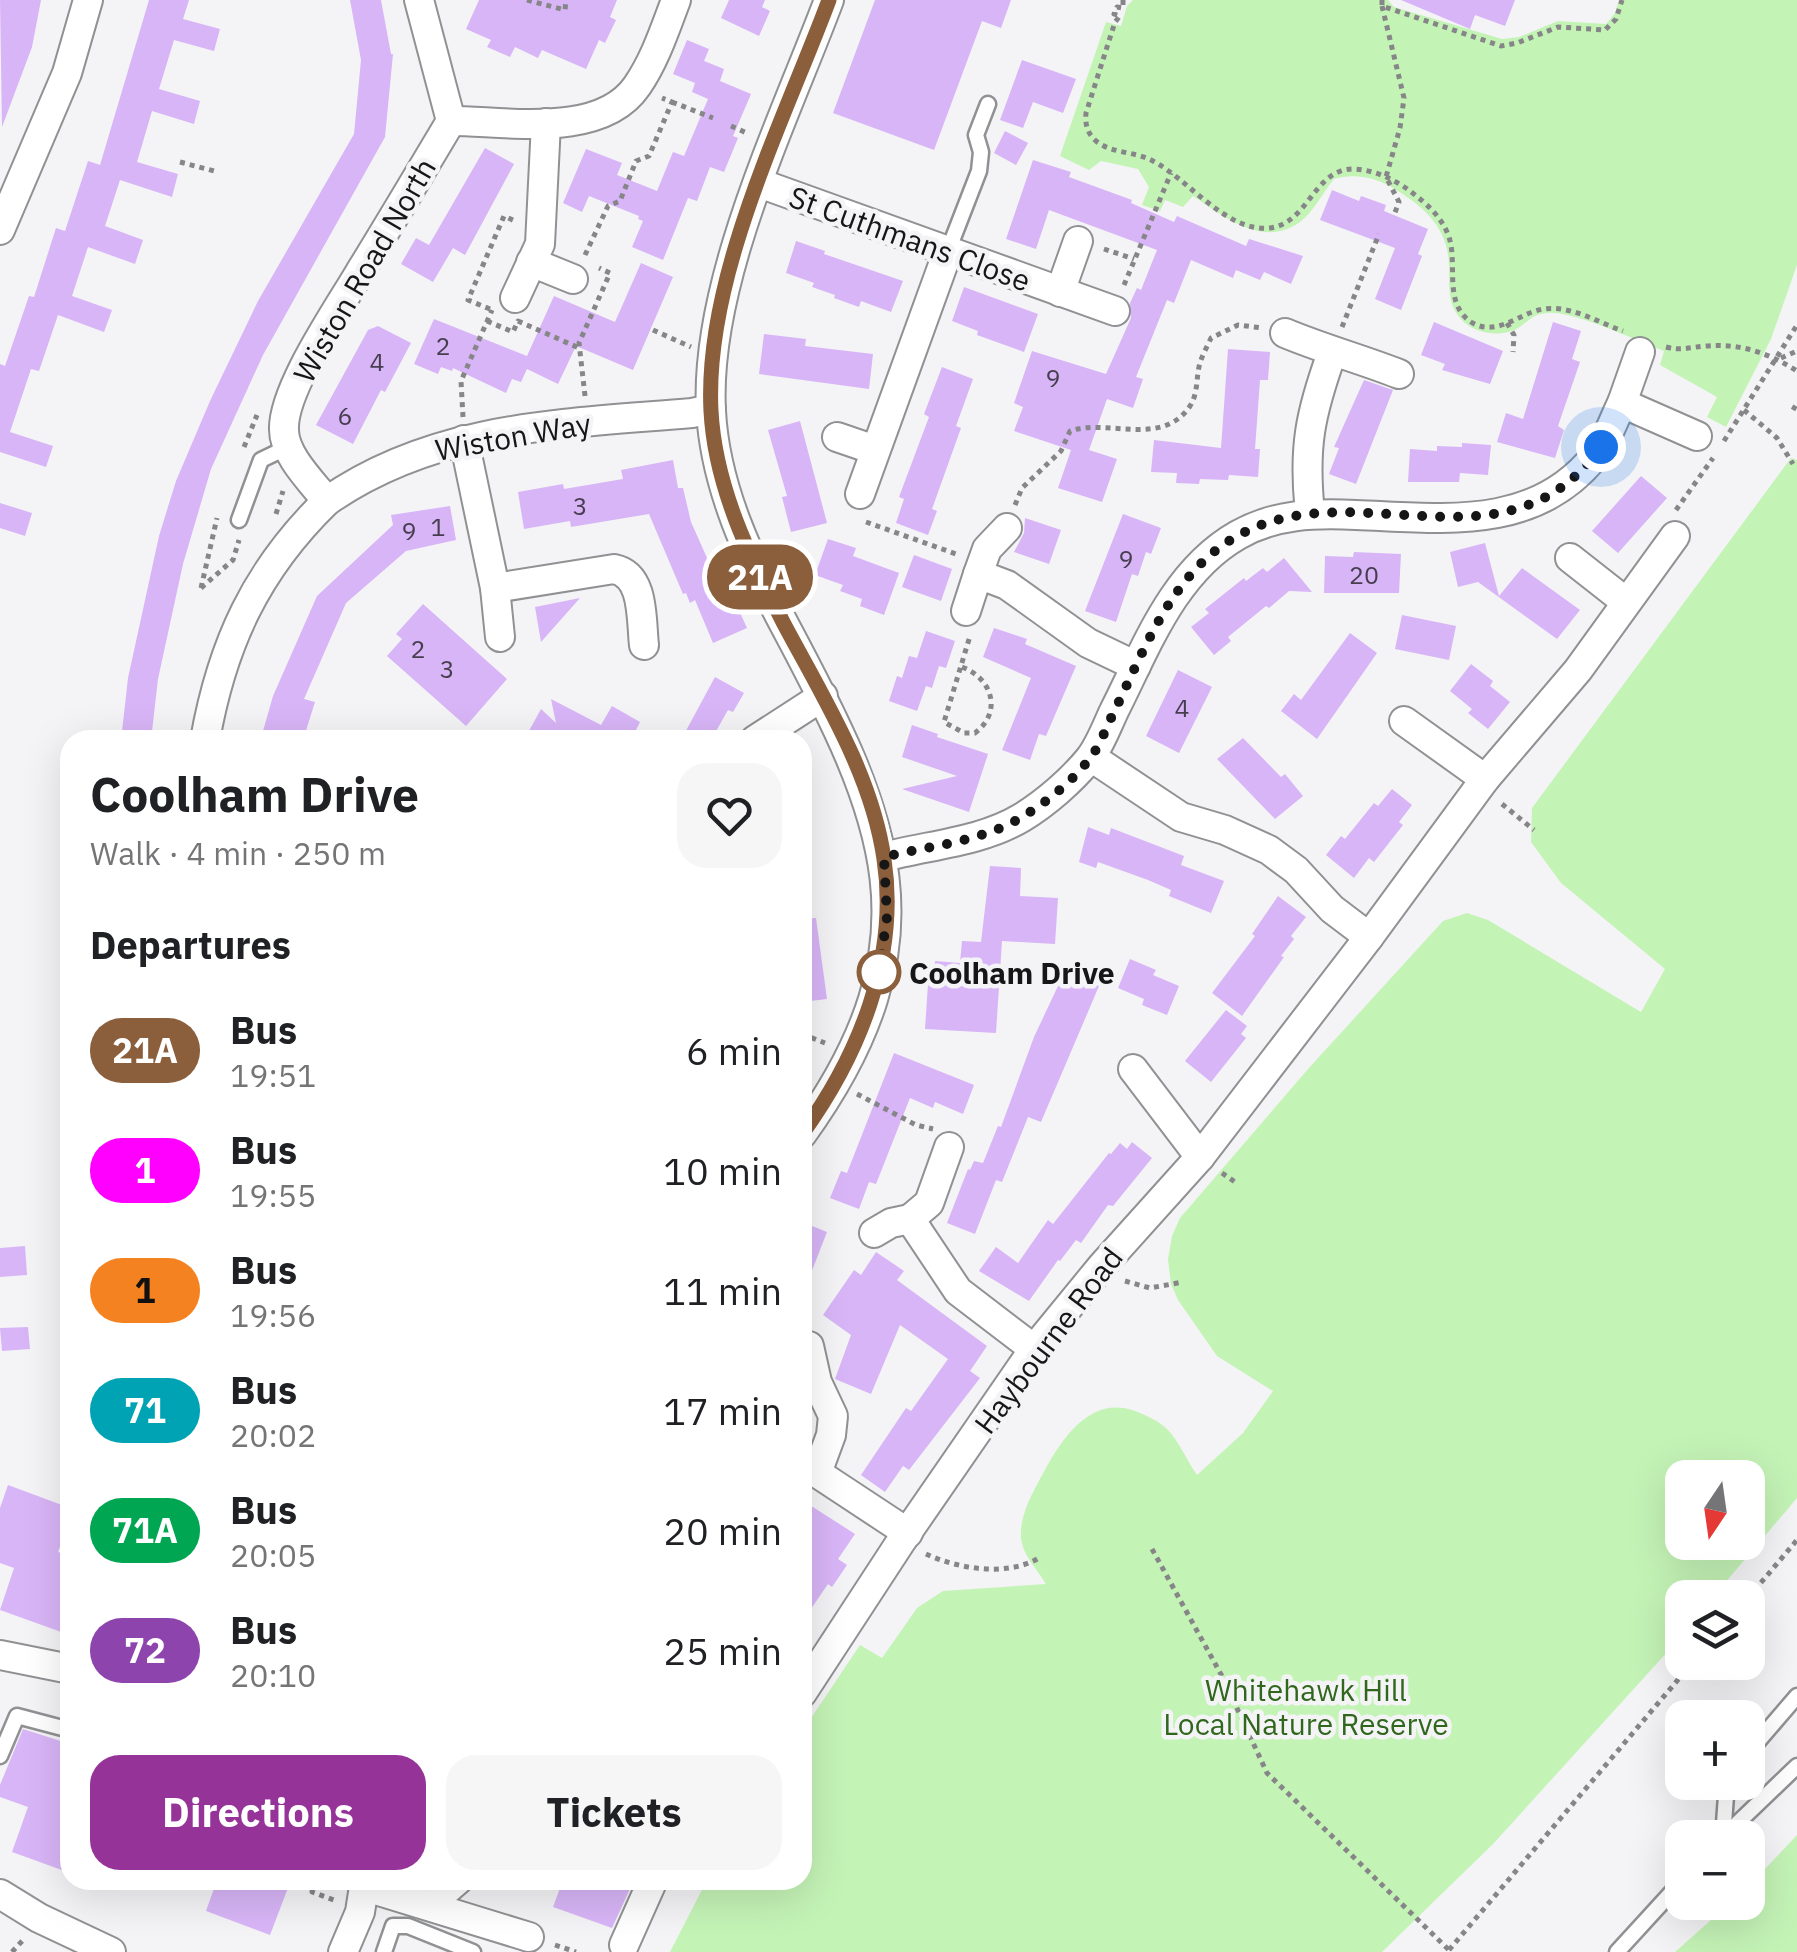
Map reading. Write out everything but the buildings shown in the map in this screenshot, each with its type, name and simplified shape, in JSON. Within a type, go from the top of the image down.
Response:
[{"type":"street","points":[[0,230],[67,73],[88,0]]},
{"type":"street","points":[[419,0],[451,121],[546,123],[598,116],[621,103],[650,64],[676,0]]},
{"type":"street","points":[[812,1119],[833,1087],[866,1020],[881,964],[888,894],[884,857],[863,784],[739,529],[720,468],[710,408],[719,318],[729,273],[829,0]]},
{"type":"street","name":"Wiston Road North","points":[[288,446],[285,415],[296,387],[451,121]]},
{"type":"street","points":[[504,304],[540,244],[546,123]]},
{"type":"street","name":"St Cuthmans Close","points":[[759,184],[1115,310]]},
{"type":"street","name":"St Cuthmans Close","points":[[1060,292],[1078,240]]},
{"type":"street","points":[[860,494],[948,251]]},
{"type":"street","points":[[531,262],[578,270]]},
{"type":"street","points":[[1285,333],[1399,374]]},
{"type":"street","points":[[884,857],[1001,828],[1034,809],[1091,757],[1167,606],[1201,564],[1244,532],[1310,513],[1472,518],[1513,512],[1558,489],[1593,458],[1622,403],[1643,343]]},
{"type":"street","points":[[1310,513],[1308,433],[1332,353]]},
{"type":"street","points":[[1622,403],[1696,436]]},
{"type":"street","name":"Wiston Way","points":[[327,501],[410,455],[464,440],[530,428],[692,414],[710,408]]},
{"type":"street","points":[[837,437],[874,450]]},
{"type":"street","points":[[464,440],[500,637]]},
{"type":"street","points":[[207,730],[216,685],[242,614],[273,560],[327,501],[288,446]]},
{"type":"street","points":[[966,611],[987,549],[1006,528]]},
{"type":"street","name":"Haybourne Road","points":[[812,1678],[1034,1349],[1200,1157],[1369,938],[1485,779],[1578,670],[1675,536]]},
{"type":"street","points":[[1570,558],[1626,602]]},
{"type":"street","points":[[494,588],[614,568],[623,570],[635,582],[644,645]]},
{"type":"street","points":[[980,568],[1088,643],[1136,666]]},
{"type":"street","points":[[770,730],[823,696]]},
{"type":"street","points":[[1404,721],[1485,779]]},
{"type":"street","points":[[1091,757],[1182,817],[1225,830],[1269,850],[1369,938]]},
{"type":"street","points":[[1134,1069],[1200,1157]]},
{"type":"street","points":[[874,1233],[910,1218],[929,1204],[949,1147]]},
{"type":"street","points":[[910,1218],[958,1291],[1034,1349]]},
{"type":"street","points":[[812,1360],[817,1382],[833,1416],[832,1435],[812,1467]]},
{"type":"street","points":[[812,1471],[904,1538]]},
{"type":"street","points":[[0,1656],[60,1667]]},
{"type":"street","points":[[343,1952],[365,1890]]},
{"type":"street","points":[[384,1890],[526,1945]]},
{"type":"street","points":[[429,1905],[446,1890]]},
{"type":"street","points":[[624,1945],[648,1890]]},
{"type":"street","points":[[0,1894],[38,1918],[111,1952]]},
{"type":"lane","points":[[948,251],[975,184],[981,158],[977,131],[988,104]]},
{"type":"lane","points":[[239,520],[260,460],[288,446]]},
{"type":"lane","points":[[1765,1733],[1797,1696]]},
{"type":"lane","points":[[0,1756],[17,1716],[60,1727]]},
{"type":"lane","points":[[1740,1820],[1797,1766]]},
{"type":"lane","points":[[1617,1952],[1665,1899]]},
{"type":"lane","points":[[384,1952],[393,1926],[408,1926],[473,1952]]},
{"type":"path","points":[[528,0],[565,10],[566,0]]},
{"type":"path","points":[[1123,0],[1123,8],[1117,7],[1114,14],[1120,16],[1118,24],[1115,22],[1086,113],[1087,129],[1094,140],[1106,147],[1150,158],[1224,213],[1261,228],[1276,226],[1295,218],[1336,172],[1355,169],[1386,177],[1426,203],[1442,223],[1451,248],[1453,287],[1459,310],[1481,327],[1560,309],[1643,343],[1681,350],[1732,346],[1778,359],[1797,371]]},
{"type":"path","points":[[1382,3],[1421,22],[1501,46],[1564,26],[1605,30],[1616,19],[1622,0]]},
{"type":"path","points":[[1382,3],[1404,98],[1386,177],[1399,202],[1394,216]]},
{"type":"path","points":[[636,87],[712,118]]},
{"type":"path","points":[[585,396],[579,348],[610,273],[578,270],[608,206],[620,201],[636,161],[650,156],[672,102]]},
{"type":"path","points":[[731,126],[751,136]]},
{"type":"path","points":[[180,162],[218,172]]},
{"type":"path","points":[[1115,310],[1171,173]]},
{"type":"path","points":[[504,304],[468,300],[504,216],[525,225],[542,222]]},
{"type":"path","points":[[1332,353],[1379,234]]},
{"type":"path","points":[[464,440],[461,380],[487,322],[504,304]]},
{"type":"path","points":[[487,322],[513,332],[518,321],[579,348]]},
{"type":"path","points":[[1507,323],[1514,335],[1513,352]]},
{"type":"path","points":[[1006,528],[1022,488],[1060,452],[1070,432],[1084,428],[1148,429],[1171,422],[1190,405],[1196,393],[1199,368],[1212,338],[1238,325],[1285,333]]},
{"type":"path","points":[[1778,359],[1797,325]]},
{"type":"path","points":[[653,330],[685,346]]},
{"type":"path","points":[[1778,359],[1797,351]]},
{"type":"path","points":[[1744,410],[1777,438],[1793,464]]},
{"type":"path","points":[[860,494],[872,498],[864,521],[980,568]]},
{"type":"path","points":[[962,667],[985,681],[992,699],[988,720],[975,733],[944,722],[976,615],[966,611]]},
{"type":"path","points":[[1485,779],[1502,805],[1534,830]]},
{"type":"path","points":[[833,1087],[864,1096],[916,1125],[953,1136],[949,1147]]},
{"type":"path","points":[[1102,1266],[1122,1280],[1150,1288],[1183,1282]]},
{"type":"path","points":[[904,1538],[946,1563],[987,1570],[1031,1563],[1039,1558]]},
{"type":"path","points":[[1763,1580],[1797,1540]]},
{"type":"path","points":[[1152,1548],[1223,1678],[1267,1773],[1448,1951],[1678,1680]]},
{"type":"path","points":[[312,1890],[330,1898]]},
{"type":"green space","points":[[1133,0],[1388,0],[1394,7],[1502,39],[1519,37],[1558,21],[1606,24],[1619,0],[1797,0],[1797,265],[1771,339],[1726,427],[1707,417],[1717,397],[1660,365],[1664,351],[1605,327],[1558,313],[1536,316],[1508,332],[1492,333],[1470,326],[1458,316],[1452,302],[1448,252],[1439,229],[1414,202],[1379,181],[1357,176],[1334,179],[1300,222],[1272,232],[1258,231],[1244,227],[1193,196],[1183,207],[1165,200],[1160,211],[1142,205],[1149,187],[1138,169],[1101,161],[1089,170],[1060,156],[1106,22],[1121,26]]},
{"type":"green space","name":"Whitehawk Hill Local Nature Reserve","points":[[1791,458],[1797,460],[1797,1498],[1765,1536],[1765,1460],[1665,1460],[1665,1560],[1744,1560],[1727,1580],[1665,1580],[1665,1655],[1493,1844],[1382,1952],[670,1952],[702,1890],[812,1890],[812,1717],[860,1645],[882,1658],[917,1608],[943,1591],[1046,1584],[1024,1551],[1023,1519],[1033,1491],[1055,1454],[1082,1420],[1106,1409],[1120,1408],[1148,1416],[1172,1435],[1197,1475],[1243,1433],[1273,1391],[1217,1356],[1178,1300],[1171,1284],[1168,1259],[1172,1236],[1180,1218],[1308,1069],[1443,921],[1467,913],[1488,920],[1641,1012],[1665,969],[1561,883],[1531,842],[1532,808]]},
{"type":"green space","points":[[1797,1835],[1797,1952],[1675,1952],[1711,1920],[1765,1920],[1765,1869]]},
{"type":"bus line","name":"21A","points":[[812,1119],[851,1054],[872,1002],[887,917],[884,857],[863,784],[739,529],[720,468],[710,408],[714,349],[729,273],[829,0]]},
{"type":"place","name":"Coolham Drive","points":[[879,972]]},
{"type":"route","points":[[879,972],[888,894],[884,857],[1001,828],[1022,818],[1066,782],[1091,757],[1167,606],[1193,571],[1221,547],[1258,525],[1310,513],[1472,518],[1513,512],[1569,482],[1601,447]]}]
